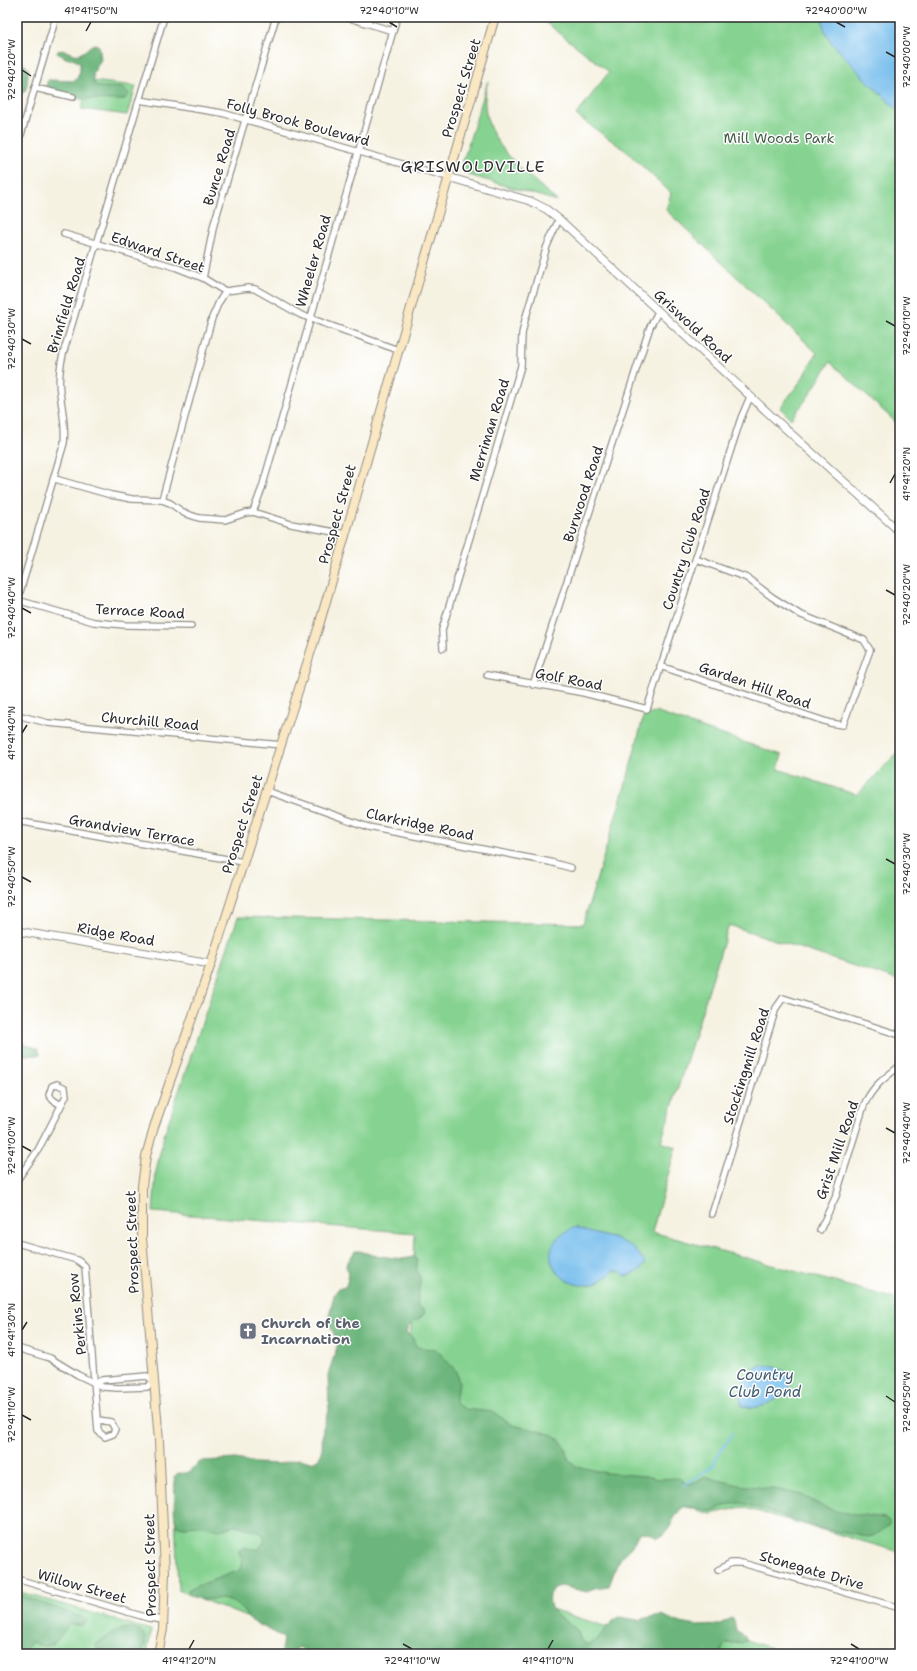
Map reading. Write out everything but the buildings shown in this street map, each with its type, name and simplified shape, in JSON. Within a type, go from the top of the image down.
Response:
[{"type":"main road","name":"Prospect Street","points":[[158,1654],[164,1620],[165,1558],[154,1381],[142,1238],[141,1205],[144,1165],[154,1127],[211,964],[282,745],[346,534],[495,17]]},
{"type":"street","points":[[17,148],[56,17]]},
{"type":"street","name":"Brimfield Road","points":[[17,601],[63,452],[65,434],[60,392],[61,364],[164,17]]},
{"type":"street","name":"Bunce Road","points":[[203,278],[213,230],[276,17]]},
{"type":"street","points":[[346,17],[393,31]]},
{"type":"street","points":[[368,23],[369,17]]},
{"type":"street","name":"Wheeler Road","points":[[253,512],[262,488],[397,17]]},
{"type":"street","points":[[35,88],[73,97]]},
{"type":"street","name":"Folly Brook Boulevard","points":[[139,100],[195,108],[245,119],[448,177]]},
{"type":"street","name":"Griswold Road","points":[[448,177],[530,201],[559,219],[750,397],[900,532]]},
{"type":"street","name":"Merriman Road","points":[[444,648],[442,630],[521,366],[522,334],[525,320],[547,246],[559,219]]},
{"type":"street","name":"Edward Street","points":[[64,234],[175,267],[203,278],[226,291]]},
{"type":"street","points":[[162,500],[212,318],[218,302],[226,291],[248,288],[255,289],[267,295],[284,307],[310,319],[398,350]]},
{"type":"street","name":"Burwood Road","points":[[533,685],[650,327],[658,312]]},
{"type":"street","name":"Country Club Road","points":[[647,709],[741,418],[750,397]]},
{"type":"street","points":[[55,479],[111,495],[132,499],[162,500],[192,516],[206,520],[225,520],[253,512],[291,524],[346,534]]},
{"type":"street","name":"Garden Hill Road","points":[[660,666],[842,726],[870,650],[864,640],[799,614],[772,597],[747,578],[696,559]]},
{"type":"street","name":"Terrace Road","points":[[17,601],[94,622],[125,625],[191,626]]},
{"type":"street","name":"Golf Road","points":[[486,675],[533,685],[584,693],[647,709]]},
{"type":"street","name":"Churchill Road","points":[[17,715],[48,724],[282,745]]},
{"type":"street","name":"Clarkridge Road","points":[[267,791],[368,827],[550,862],[571,868]]},
{"type":"street","name":"Grandview Terrace","points":[[17,821],[243,862]]},
{"type":"street","name":"Ridge Road","points":[[17,931],[211,964]]},
{"type":"street","name":"Stockingmill Road","points":[[712,1214],[776,1008],[783,998],[900,1035]]},
{"type":"street","name":"Grist Mill Road","points":[[820,1230],[836,1196],[864,1105],[870,1092],[878,1083],[900,1066]]},
{"type":"street","points":[[17,1180],[38,1150],[61,1105]]},
{"type":"street","name":"Perkins Row","points":[[17,1243],[77,1260],[85,1266],[98,1420]]},
{"type":"street","points":[[17,1348],[50,1358],[103,1387],[147,1387],[154,1381],[146,1376],[102,1380],[96,1383]]},
{"type":"street","name":"Stonegate Drive","points":[[718,1570],[730,1563],[742,1563],[900,1608]]},
{"type":"street","name":"Willow Street","points":[[17,1579],[148,1618],[164,1620]]},
{"type":"green space","name":"Mill Woods Park","points":[[539,17],[900,17],[900,426],[830,362],[808,397],[791,419],[780,408],[800,382],[817,353],[666,210],[671,193],[626,151],[576,115],[609,72]]},
{"type":"green space","points":[[95,44],[99,46],[101,59],[93,74],[94,84],[103,87],[122,88],[129,95],[125,99],[80,99],[45,93],[44,91],[48,80],[74,81],[77,79],[80,71],[80,63],[66,58],[57,53],[58,51],[64,50],[73,54],[79,54]]},
{"type":"green space","points":[[17,65],[25,65],[29,70],[26,89],[21,94],[17,94]]},
{"type":"green space","points":[[91,81],[136,86],[127,115],[81,109]]},
{"type":"green space","points":[[488,81],[485,101],[487,118],[494,134],[503,149],[516,163],[557,201],[472,176],[463,170],[462,164]]},
{"type":"green space","points":[[655,712],[782,755],[778,769],[857,795],[900,750],[900,981],[729,925],[661,1142],[676,1147],[652,1232],[900,1300],[900,1552],[742,1507],[711,1514],[565,1473],[529,1602],[692,1654],[328,1654],[329,1650],[178,1590],[175,1513],[358,1514],[411,1328],[415,1233],[153,1212],[156,1171],[164,1135],[238,917],[583,924],[628,776],[644,714]]},
{"type":"green space","points":[[17,1039],[26,1045],[37,1048],[40,1054],[17,1056]]},
{"type":"green space","points":[[355,1251],[403,1259],[413,1257],[417,1260],[417,1271],[420,1277],[420,1282],[417,1306],[424,1310],[425,1313],[409,1326],[406,1333],[412,1337],[416,1346],[420,1348],[436,1349],[456,1371],[459,1383],[455,1399],[456,1404],[465,1409],[493,1412],[512,1425],[553,1435],[561,1441],[566,1449],[569,1460],[576,1466],[606,1473],[645,1476],[658,1479],[679,1478],[685,1483],[690,1484],[706,1477],[739,1485],[774,1489],[802,1495],[822,1506],[839,1512],[885,1518],[889,1521],[889,1525],[876,1535],[868,1537],[823,1529],[742,1503],[724,1505],[717,1510],[711,1511],[686,1506],[681,1509],[669,1528],[661,1536],[656,1538],[650,1533],[645,1532],[638,1534],[633,1545],[622,1556],[609,1586],[594,1588],[587,1592],[561,1586],[553,1588],[550,1594],[550,1604],[554,1613],[572,1626],[578,1632],[582,1642],[587,1644],[596,1640],[611,1623],[620,1617],[637,1620],[661,1615],[681,1623],[697,1626],[718,1625],[732,1618],[734,1620],[736,1631],[745,1636],[747,1640],[741,1643],[727,1643],[723,1647],[721,1654],[315,1654],[306,1652],[299,1647],[287,1654],[281,1654],[283,1637],[250,1620],[239,1606],[230,1601],[219,1599],[202,1599],[191,1596],[187,1593],[189,1589],[240,1570],[243,1563],[239,1550],[244,1547],[259,1549],[265,1538],[261,1533],[236,1525],[220,1530],[203,1526],[177,1526],[174,1514],[174,1477],[178,1473],[190,1471],[199,1462],[203,1461],[236,1459],[256,1463],[279,1464],[299,1459],[312,1462],[319,1458],[322,1448],[323,1428],[329,1411],[328,1374],[337,1347],[336,1339],[329,1323],[329,1316],[334,1295],[338,1289],[345,1287],[347,1283],[348,1276],[346,1265]]},
{"type":"green space","points":[[20,1592],[151,1630],[147,1654],[17,1654],[17,1601]]},
{"type":"green space","points":[[19,1595],[87,1619],[88,1621],[82,1625],[69,1625],[52,1645],[41,1646],[31,1642],[22,1654],[17,1654],[17,1599]]},
{"type":"green space","points":[[130,1627],[140,1631],[145,1636],[145,1644],[142,1654],[107,1654],[96,1648],[99,1642],[117,1631]]},
{"type":"green space","points":[[747,1640],[788,1654],[721,1654],[723,1647],[727,1643],[741,1643]]},
{"type":"water","points":[[822,17],[900,17],[900,112],[865,79],[831,42],[824,29]]},
{"type":"water","points":[[576,1227],[591,1233],[615,1239],[630,1246],[640,1255],[645,1263],[644,1266],[634,1273],[625,1276],[620,1271],[613,1271],[598,1282],[582,1285],[569,1281],[558,1273],[551,1261],[551,1248],[559,1236]]},
{"type":"water","name":"Country Club Pond","points":[[761,1365],[771,1366],[784,1371],[792,1383],[783,1394],[770,1403],[756,1407],[742,1406],[741,1394],[744,1382],[755,1368]]},
{"type":"waterway","points":[[683,1486],[713,1466],[718,1454],[732,1433]]},
{"type":"place","name":"Church of the Incarnation","points":[[248,1331]]},
{"type":"district","name":"GRISWOLDVILLE","points":[[473,166]]}]
